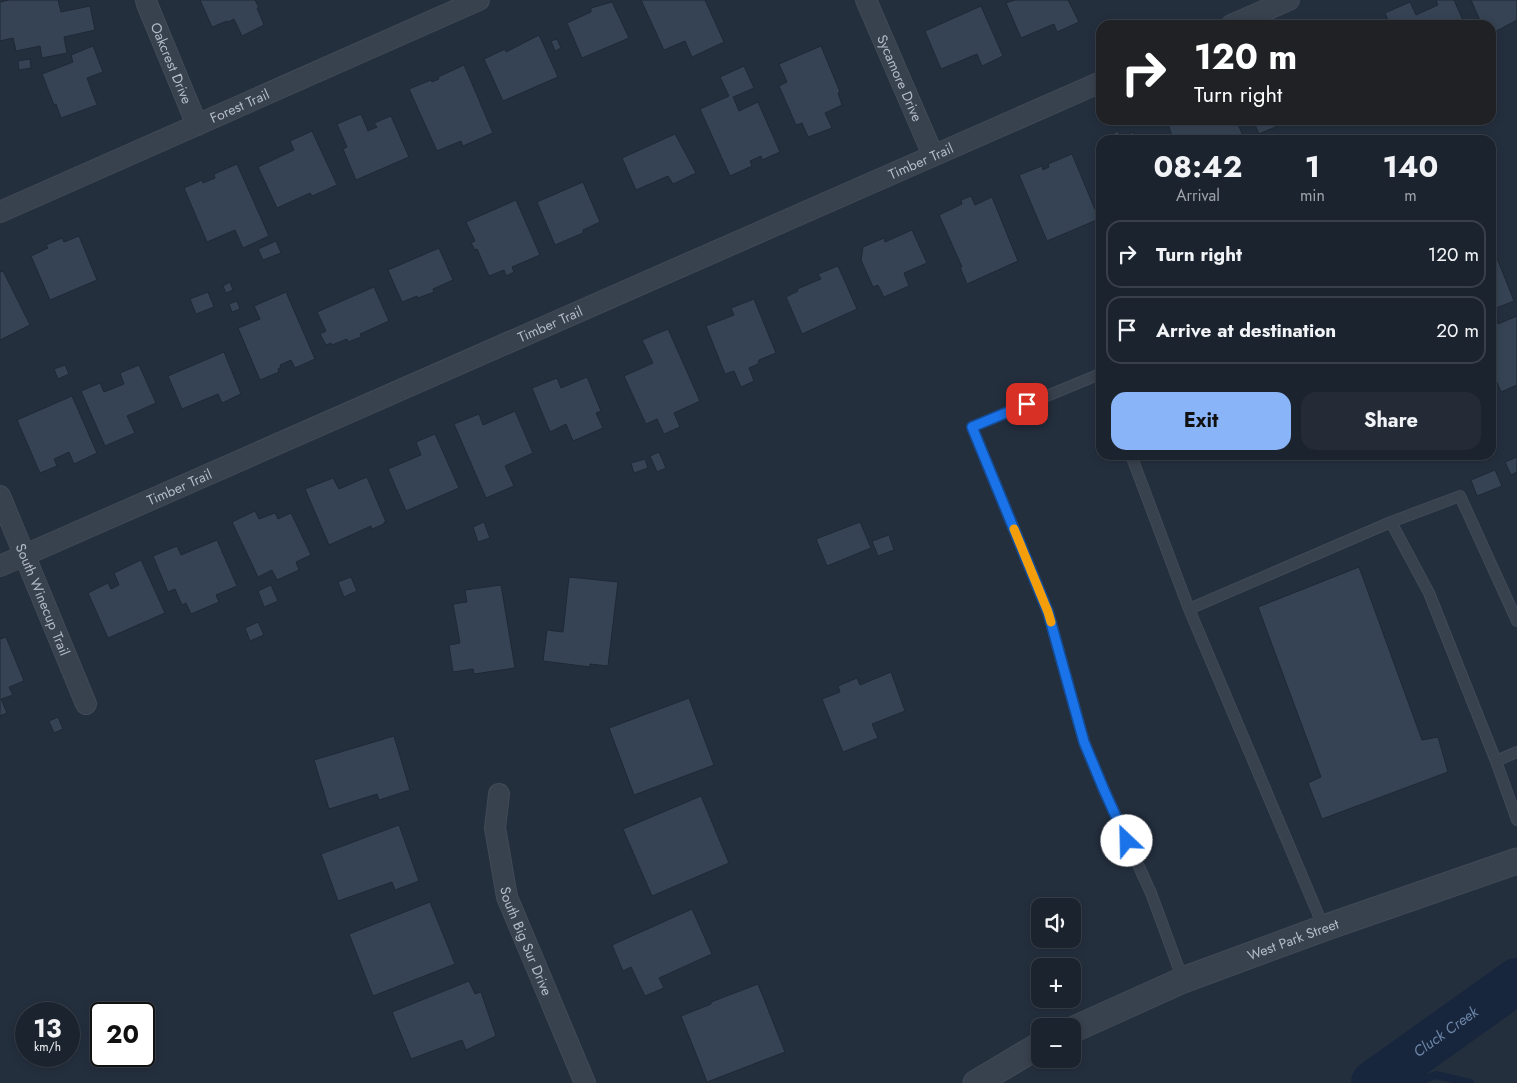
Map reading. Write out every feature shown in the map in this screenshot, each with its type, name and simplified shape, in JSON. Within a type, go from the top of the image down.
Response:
[{"type":"street","name":"Oakcrest Drive","points":[[146,0],[197,125]]},
{"type":"street","name":"Forest Trail","points":[[0,212],[479,0]]},
{"type":"street","name":"Sycamore Drive","points":[[866,0],[933,155]]},
{"type":"street","points":[[1243,20],[1289,0]]},
{"type":"street","name":"Timber Trail","points":[[0,566],[1096,84]]},
{"type":"street","name":"South Winecup Trail","points":[[0,496],[86,704]]},
{"type":"street","name":"South Big Sur Drive","points":[[499,794],[495,828],[507,896],[586,1083]]},
{"type":"street","name":"West Park Street","points":[[1081,1026],[1182,980],[1517,861]]},
{"type":"street","points":[[976,1083],[1031,1051]]},
{"type":"lane","points":[[1096,376],[972,427],[1048,612],[1084,742],[1151,893],[1182,980]]},
{"type":"lane","points":[[1132,460],[1189,609],[1324,928]]},
{"type":"lane","points":[[1189,609],[1391,522],[1460,496],[1517,621]]},
{"type":"lane","points":[[1391,522],[1429,593],[1496,761],[1517,820]]},
{"type":"lane","points":[[1496,761],[1517,752]]},
{"type":"building","points":[[9,0],[58,0],[61,12],[90,6],[95,30],[64,37],[67,53],[42,58],[40,46],[16,51],[13,38],[0,41],[0,2]]},
{"type":"building","points":[[200,0],[255,0],[264,25],[242,36],[234,19],[212,27]]},
{"type":"building","points":[[641,0],[705,0],[724,42],[692,57],[685,41],[664,50]]},
{"type":"building","points":[[1015,0],[1068,0],[1079,22],[1057,32],[1054,24],[1021,38],[1006,3]]},
{"type":"building","points":[[1436,0],[1454,0],[1463,20],[1388,20],[1385,13],[1410,2],[1416,15],[1438,5]]},
{"type":"building","points":[[1471,0],[1517,0],[1517,20],[1496,31],[1496,20],[1480,20]]},
{"type":"building","points":[[612,2],[629,38],[582,58],[567,23],[591,12],[591,8]]},
{"type":"building","points":[[981,6],[1003,56],[982,66],[977,54],[941,69],[925,31]]},
{"type":"building","points":[[539,35],[558,77],[503,101],[484,59],[505,49],[506,52]]},
{"type":"building","points":[[557,39],[561,48],[555,51],[551,41]]},
{"type":"building","points":[[93,46],[103,72],[87,78],[97,105],[61,118],[42,74],[73,62],[71,55]]},
{"type":"building","points":[[821,46],[840,92],[838,93],[842,105],[825,113],[832,128],[808,137],[802,123],[796,125],[779,86],[787,82],[779,64]]},
{"type":"building","points":[[30,59],[31,68],[19,70],[18,61]]},
{"type":"building","points":[[464,65],[493,133],[463,146],[461,141],[437,151],[409,89],[431,80],[432,82],[439,79],[438,77]]},
{"type":"building","points":[[744,66],[754,88],[733,97],[739,111],[758,102],[780,152],[762,160],[761,156],[750,161],[752,166],[730,176],[700,109],[729,96],[720,77]]},
{"type":"building","points":[[361,114],[368,131],[377,127],[374,123],[391,116],[409,157],[356,180],[343,149],[347,147],[337,124]]},
{"type":"building","points":[[1168,125],[1238,125],[1243,135],[1172,135]]},
{"type":"building","points":[[1255,125],[1280,125],[1259,134]]},
{"type":"building","points":[[312,131],[337,185],[312,196],[310,193],[277,208],[258,167],[294,150],[290,141]]},
{"type":"building","points":[[1118,131],[1120,135],[1110,135]]},
{"type":"building","points":[[675,134],[696,173],[673,184],[668,176],[636,190],[622,158]]},
{"type":"building","points":[[1072,154],[1096,212],[1096,220],[1047,241],[1019,175],[1042,166],[1043,170],[1049,167],[1048,164]]},
{"type":"building","points":[[237,164],[269,236],[243,248],[235,230],[207,242],[184,188],[202,180],[203,183],[215,178],[214,174]]},
{"type":"building","points":[[583,182],[600,222],[583,230],[583,233],[555,245],[537,202]]},
{"type":"building","points":[[971,196],[975,205],[992,197],[1018,261],[967,284],[960,267],[962,267],[939,215],[962,204],[961,200]]},
{"type":"building","points":[[516,200],[540,255],[512,267],[514,272],[506,276],[504,270],[489,276],[477,249],[475,250],[471,243],[475,241],[466,222]]},
{"type":"building","points":[[912,230],[927,263],[904,273],[909,286],[884,297],[878,285],[873,287],[861,260],[863,247],[884,238],[885,242]]},
{"type":"building","points":[[79,236],[97,280],[50,300],[31,256],[48,248],[46,245],[62,238],[64,242]]},
{"type":"building","points":[[276,241],[281,253],[263,260],[258,249]]},
{"type":"building","points":[[439,248],[453,280],[433,289],[434,292],[402,302],[388,270]]},
{"type":"building","points":[[1496,256],[1514,301],[1496,308]]},
{"type":"building","points":[[838,266],[857,309],[802,334],[786,297],[798,291],[797,289],[821,279],[818,274]]},
{"type":"building","points":[[3,271],[30,325],[0,340],[0,272]]},
{"type":"building","points":[[230,282],[233,290],[226,293],[223,286]]},
{"type":"building","points":[[374,287],[389,321],[360,334],[361,337],[348,342],[347,339],[332,345],[331,343],[326,345],[320,334],[326,331],[317,312]]},
{"type":"building","points":[[208,292],[214,307],[196,314],[190,299]]},
{"type":"building","points":[[286,292],[315,359],[295,368],[291,360],[280,365],[279,372],[260,380],[238,328],[260,319],[254,306]]},
{"type":"building","points":[[754,299],[776,353],[759,360],[758,364],[749,368],[754,381],[741,387],[734,371],[725,374],[706,326],[734,315],[731,308]]},
{"type":"building","points":[[237,301],[240,309],[232,312],[229,304]]},
{"type":"building","points":[[1517,316],[1517,385],[1501,392],[1496,380],[1496,320],[1498,324]]},
{"type":"building","points":[[668,329],[700,401],[674,413],[680,427],[664,434],[657,419],[646,424],[624,376],[653,363],[642,340]]},
{"type":"building","points":[[224,352],[241,394],[222,403],[218,394],[182,409],[168,376]]},
{"type":"building","points":[[65,365],[69,374],[58,379],[54,369]]},
{"type":"building","points":[[139,365],[156,403],[127,416],[135,433],[105,446],[81,391],[100,383],[104,392],[124,384],[120,373]]},
{"type":"building","points":[[587,377],[601,411],[596,413],[603,428],[573,441],[566,424],[550,432],[532,388],[557,378],[561,388]]},
{"type":"building","points":[[72,396],[97,453],[74,464],[69,452],[54,459],[57,466],[40,473],[17,420]]},
{"type":"building","points":[[515,411],[533,453],[505,466],[514,486],[486,498],[454,424],[479,414],[483,425]]},
{"type":"building","points":[[435,434],[459,488],[406,511],[388,469],[421,455],[416,442]]},
{"type":"building","points":[[659,452],[666,468],[657,472],[650,456]]},
{"type":"building","points":[[1517,457],[1517,472],[1511,475],[1505,462]]},
{"type":"building","points":[[645,459],[648,468],[634,473],[631,463]]},
{"type":"building","points":[[1495,470],[1502,486],[1477,496],[1471,480]]},
{"type":"building","points":[[367,477],[386,522],[372,529],[371,526],[329,545],[305,489],[333,478],[339,489]]},
{"type":"building","points":[[255,511],[259,519],[275,513],[278,519],[291,513],[311,555],[296,562],[299,570],[277,580],[272,570],[258,577],[232,522]]},
{"type":"building","points":[[484,522],[490,538],[478,542],[473,527]]},
{"type":"building","points":[[860,522],[871,548],[827,566],[816,539]]},
{"type":"building","points":[[889,535],[894,550],[878,556],[872,541]]},
{"type":"building","points":[[217,540],[237,586],[216,595],[219,602],[191,614],[186,603],[182,605],[175,589],[168,592],[153,556],[177,546],[181,555]]},
{"type":"building","points":[[141,560],[165,613],[108,638],[88,593],[108,583],[111,589],[119,585],[114,573]]},
{"type":"building","points":[[1359,567],[1422,740],[1438,737],[1448,772],[1322,819],[1308,783],[1321,777],[1258,607]]},
{"type":"building","points":[[351,577],[357,591],[344,597],[338,582]]},
{"type":"building","points":[[569,577],[618,582],[608,666],[590,664],[590,667],[543,661],[547,630],[563,632]]},
{"type":"building","points":[[271,585],[278,601],[264,607],[258,591]]},
{"type":"building","points":[[501,585],[515,668],[474,674],[473,669],[453,672],[449,645],[460,643],[453,604],[467,602],[465,590]]},
{"type":"building","points":[[258,622],[264,635],[250,641],[245,628]]},
{"type":"building","points":[[6,637],[24,681],[9,687],[13,695],[1,699],[7,713],[0,716],[0,639]]},
{"type":"building","points":[[891,672],[905,711],[872,724],[878,738],[843,752],[822,699],[840,692],[838,686],[857,678],[860,685]]},
{"type":"building","points":[[689,698],[714,765],[634,795],[609,728]]},
{"type":"building","points":[[58,717],[63,729],[54,733],[49,721]]},
{"type":"building","points":[[394,736],[410,790],[379,800],[377,794],[329,809],[314,760]]},
{"type":"building","points":[[701,796],[729,863],[652,896],[623,829]]},
{"type":"building","points":[[399,825],[419,881],[395,890],[392,882],[338,901],[321,854]]},
{"type":"building","points":[[430,902],[455,964],[373,996],[349,934]]},
{"type":"building","points":[[692,909],[712,954],[659,978],[664,988],[645,996],[631,967],[623,971],[612,945]]},
{"type":"building","points":[[469,981],[475,994],[481,992],[496,1036],[466,1050],[462,1040],[411,1059],[392,1012]]},
{"type":"building","points":[[758,984],[785,1052],[707,1082],[681,1016]]},
{"type":"waterway","name":"Cluck Creek","points":[[1374,1083],[1517,981]]},
{"type":"waterway","points":[[1414,1083],[1436,1075],[1470,1083]]},
{"type":"slow traffic","points":[[1014,529],[1051,622]]},
{"type":"route","points":[[1027,404],[972,427],[1048,612],[1084,742],[1127,841]]}]
